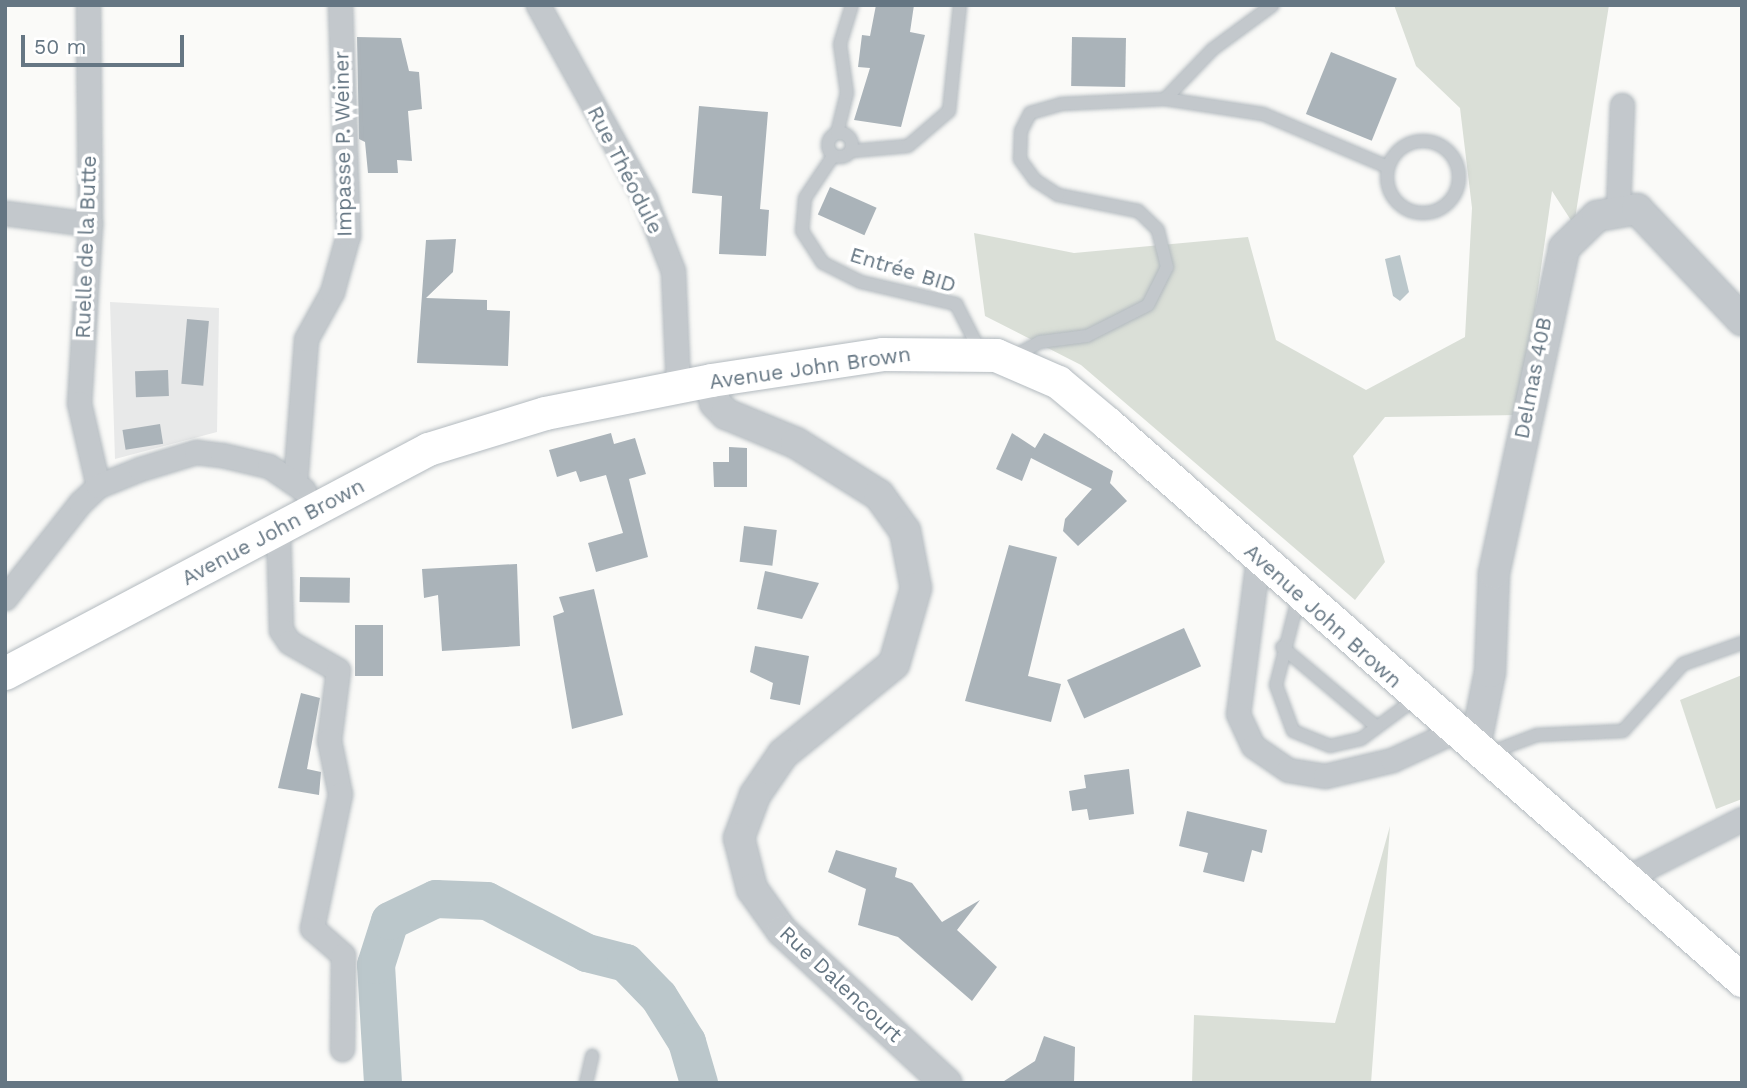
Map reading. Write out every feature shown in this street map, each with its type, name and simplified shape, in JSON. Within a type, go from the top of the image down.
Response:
[{"type":"main road","name":"Avenue John Brown","points":[[5,673],[428,449],[545,413],[710,380],[882,354],[996,356],[1058,383],[1415,699],[1472,744],[1742,980]]},
{"type":"street","name":"Ruelle de la Butte","points":[[88,5],[90,224],[79,403],[98,486]]},
{"type":"street","name":"Impasse P. Weiner","points":[[295,483],[306,339],[332,292],[348,235],[340,5]]},
{"type":"street","name":"Rue Théodule","points":[[538,5],[645,199],[673,271],[678,387]]},
{"type":"street","points":[[1622,105],[1618,208],[1637,209],[1651,219],[1742,320]]},
{"type":"street","name":"Delmas 40B","points":[[1472,744],[1490,672],[1494,573],[1555,268],[1585,225],[1618,208]]},
{"type":"street","points":[[5,213],[90,224]]},
{"type":"street","name":"Rue Dalencourt","points":[[710,380],[715,402],[726,414],[796,443],[879,495],[905,531],[916,588],[894,664],[783,754],[755,795],[739,838],[752,890],[782,931],[946,1083]]},
{"type":"street","points":[[5,598],[98,486],[195,452],[269,466],[295,483],[321,507]]},
{"type":"street","points":[[278,530],[281,630],[289,642],[338,670],[328,740],[340,794],[312,928],[343,955],[342,1049]]},
{"type":"street","points":[[1258,558],[1238,714],[1254,746],[1288,770],[1325,776],[1472,744]]},
{"type":"street","points":[[1626,878],[1742,819]]},
{"type":"lane","points":[[852,5],[840,44],[847,93],[837,133],[829,139],[833,156],[852,151],[908,146],[949,111],[960,5]]},
{"type":"lane","points":[[1165,99],[1213,48],[1273,5]]},
{"type":"lane","points":[[996,356],[1040,342],[1087,336],[1148,305],[1167,267],[1158,230],[1138,211],[1058,195],[1035,180],[1020,159],[1021,131],[1030,113],[1060,104],[1165,99],[1263,114],[1388,167]]},
{"type":"lane","points":[[837,133],[848,135],[852,151]]},
{"type":"lane","points":[[1432,141],[1448,150],[1460,184],[1441,210],[1404,209],[1391,195],[1388,167],[1411,143],[1432,141]]},
{"type":"lane","name":"Entrée BID","points":[[833,156],[805,198],[802,231],[823,263],[861,282],[956,304],[996,356]]},
{"type":"lane","points":[[1299,595],[1282,647],[1276,685],[1293,731],[1330,746],[1377,727],[1415,699]]},
{"type":"lane","points":[[1472,744],[1537,736],[1623,731],[1683,664],[1742,643]]},
{"type":"lane","points":[[1282,647],[1377,727]]},
{"type":"lane","points":[[586,1083],[592,1056]]},
{"type":"shaded area","points":[[1394,5],[1609,5],[1574,225],[1552,191],[1520,415],[1385,417],[1353,456],[1385,562],[1355,600],[1081,365],[985,316],[974,233],[1074,253],[1248,237],[1276,340],[1366,390],[1465,337],[1472,208],[1460,108],[1416,66]]},
{"type":"shaded area","points":[[1400,255],[1409,292],[1400,301],[1393,296],[1385,259]]},
{"type":"shaded area","points":[[110,302],[219,308],[217,432],[115,459]]},
{"type":"shaded area","points":[[1742,675],[1742,799],[1716,809],[1680,700]]},
{"type":"shaded area","points":[[1390,826],[1371,1083],[1192,1083],[1194,1015],[1335,1023]]},
{"type":"building","points":[[876,5],[914,5],[910,32],[925,35],[901,127],[854,120],[870,68],[858,67],[862,35],[870,36]]},
{"type":"building","points":[[357,37],[401,38],[409,71],[419,72],[422,109],[408,111],[412,161],[397,160],[398,173],[368,173],[365,142],[359,139]]},
{"type":"building","points":[[1072,37],[1126,38],[1125,87],[1071,86]]},
{"type":"building","points":[[1331,52],[1397,79],[1372,141],[1306,114]]},
{"type":"building","points":[[699,106],[768,112],[760,209],[769,210],[766,256],[719,254],[722,196],[692,193]]},
{"type":"building","points":[[830,187],[877,208],[864,235],[818,214]]},
{"type":"building","points":[[456,239],[453,272],[426,298],[487,300],[487,310],[510,311],[508,366],[417,363],[426,240]]},
{"type":"building","points":[[187,319],[209,321],[203,386],[181,384]]},
{"type":"building","points":[[168,370],[169,396],[136,397],[135,371]]},
{"type":"building","points":[[160,424],[163,444],[126,450],[122,430]]},
{"type":"building","points":[[611,433],[614,444],[635,438],[646,474],[629,479],[648,557],[596,572],[588,543],[623,533],[606,475],[580,482],[576,471],[557,477],[549,450]]},
{"type":"building","points":[[1012,433],[1035,448],[1044,433],[1113,471],[1110,483],[1127,501],[1078,546],[1063,531],[1065,519],[1092,489],[1031,458],[1022,481],[996,469]]},
{"type":"building","points":[[729,447],[747,448],[747,487],[714,487],[713,462],[729,462]]},
{"type":"building","points":[[744,526],[777,530],[772,566],[740,562]]},
{"type":"building","points":[[1009,545],[1057,557],[1028,676],[1061,684],[1051,722],[965,701]]},
{"type":"building","points":[[517,564],[520,646],[442,651],[438,595],[424,598],[422,569]]},
{"type":"building","points":[[765,571],[819,583],[802,619],[757,609]]},
{"type":"building","points":[[300,577],[350,578],[350,603],[300,602]]},
{"type":"building","points":[[594,589],[623,715],[572,729],[553,616],[564,612],[559,597]]},
{"type":"building","points":[[355,625],[383,625],[383,676],[355,676]]},
{"type":"building","points":[[1184,628],[1201,666],[1084,718],[1067,680]]},
{"type":"building","points":[[755,646],[809,656],[800,705],[770,699],[773,683],[750,672]]},
{"type":"building","points":[[301,693],[320,698],[307,769],[321,772],[319,795],[278,788]]},
{"type":"building","points":[[1129,769],[1134,814],[1089,820],[1087,809],[1072,811],[1069,791],[1086,788],[1084,775]]},
{"type":"building","points":[[1187,811],[1267,830],[1262,853],[1252,850],[1244,882],[1203,872],[1208,853],[1179,846]]},
{"type":"building","points":[[836,850],[897,868],[895,877],[912,883],[942,922],[980,900],[957,930],[997,967],[972,1001],[898,937],[858,925],[866,889],[828,872]]},
{"type":"building","points":[[1044,1036],[1075,1047],[1074,1083],[1001,1083],[1035,1061]]},
{"type":"waterway","points":[[383,1083],[376,965],[390,921],[436,899],[487,901],[587,953],[626,963],[659,997],[687,1042],[699,1083]]}]
